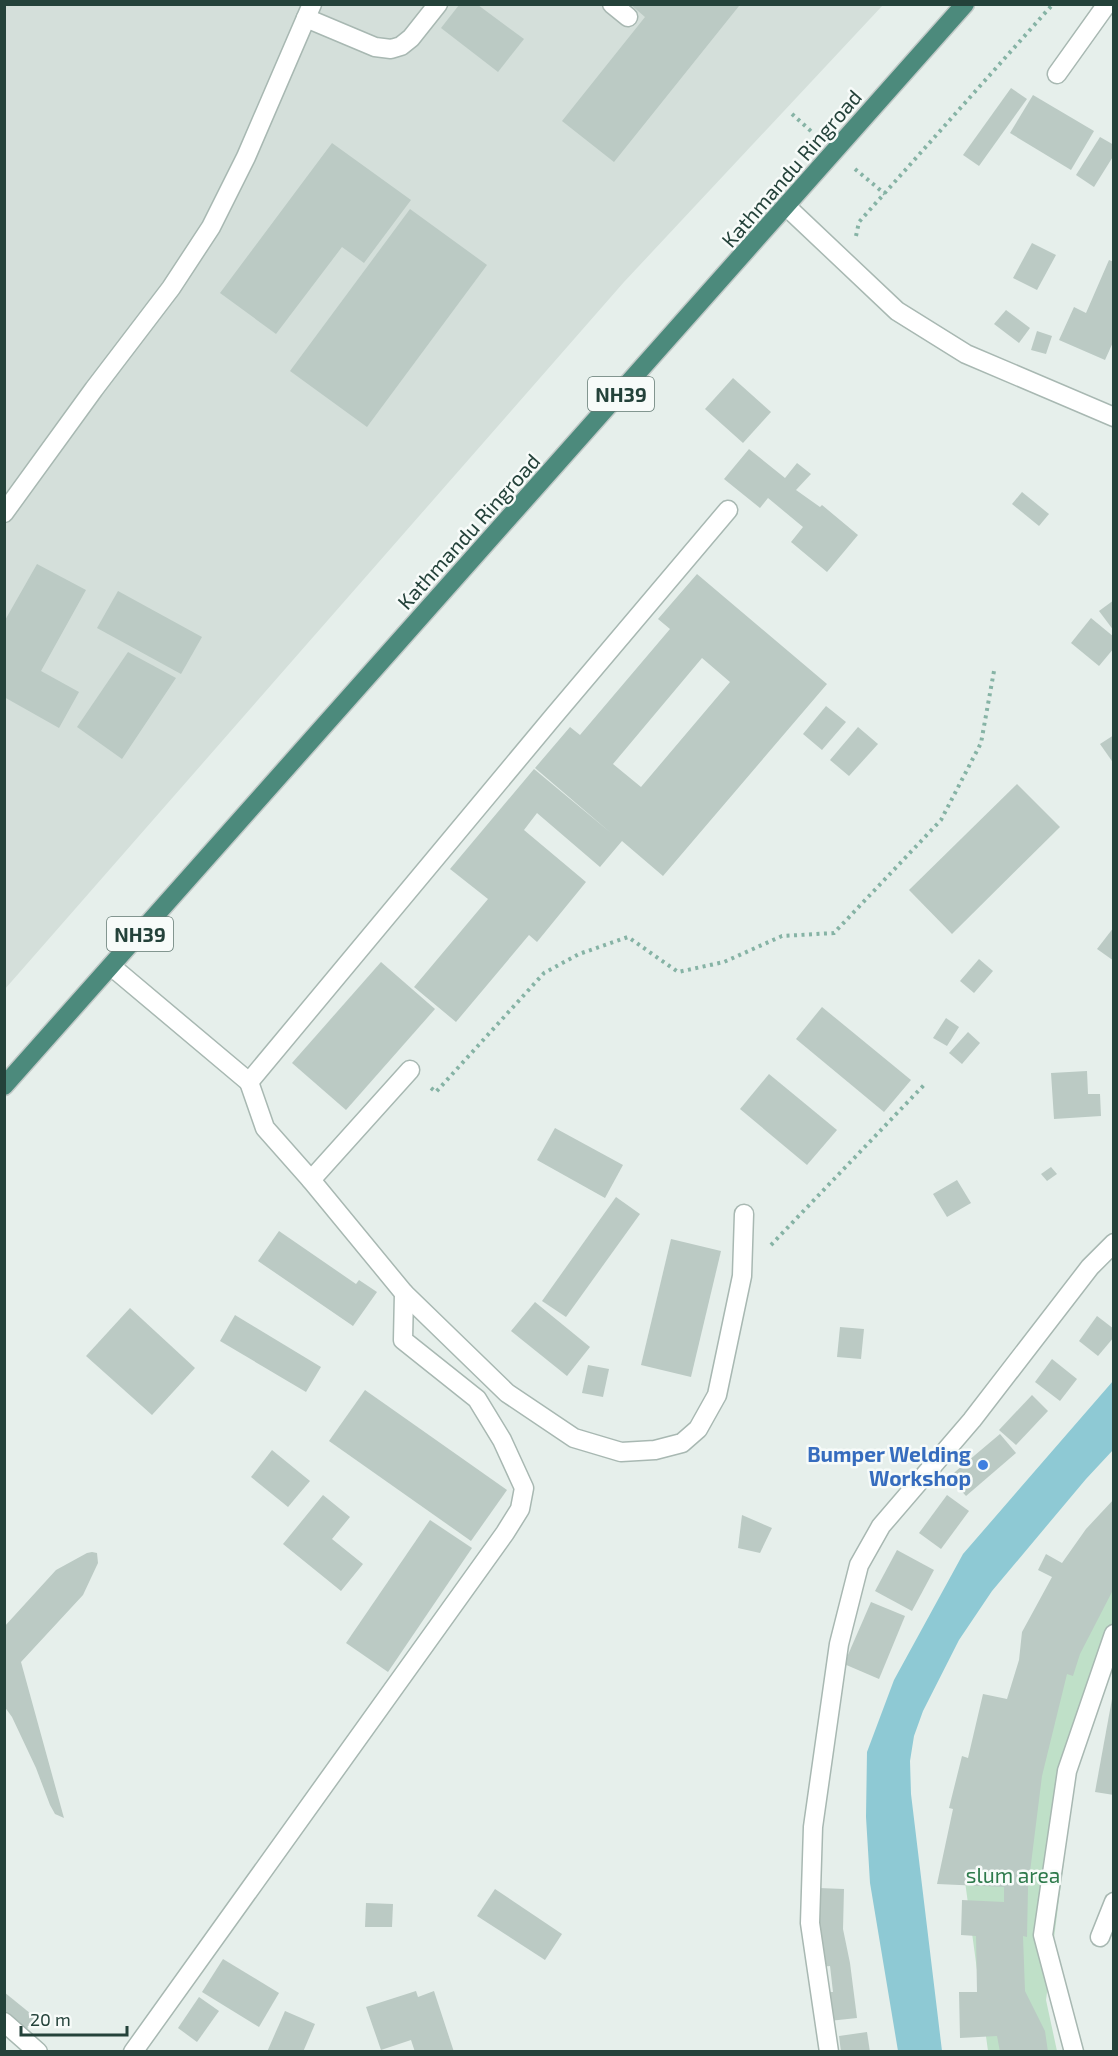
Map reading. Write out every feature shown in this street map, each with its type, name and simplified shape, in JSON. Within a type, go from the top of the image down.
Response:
[{"type":"highway","name":"Kathmandu Ringroad","points":[[4,1086],[965,4]]},
{"type":"street","points":[[4,513],[171,288],[211,226],[246,157],[309,11],[375,47],[391,49],[401,46],[411,38],[438,4]]},
{"type":"street","points":[[612,4],[628,17]]},
{"type":"street","points":[[1058,74],[1107,4]]},
{"type":"street","points":[[787,207],[897,311],[966,354],[1113,417]]},
{"type":"street","points":[[249,1082],[728,510]]},
{"type":"street","points":[[111,966],[249,1082],[265,1128],[404,1293],[507,1393],[574,1438],[621,1452],[655,1450],[682,1443],[698,1429],[717,1395],[742,1276],[744,1214]]},
{"type":"street","points":[[311,1180],[410,1070]]},
{"type":"street","points":[[829,2052],[810,1923],[813,1827],[839,1644],[859,1565],[881,1526],[972,1420],[1090,1267],[1113,1243]]},
{"type":"street","points":[[133,2052],[506,1533],[520,1509],[524,1488],[502,1440],[477,1399],[403,1340],[404,1293]]},
{"type":"street","points":[[1078,2050],[1043,1935],[1067,1772],[1113,1634]]},
{"type":"street","points":[[1100,1937],[1113,1902]]},
{"type":"street","points":[[4,2022],[38,2052]]},
{"type":"path","points":[[850,267],[859,222],[1053,4]]},
{"type":"path","points":[[410,1070],[436,1092],[544,973],[579,954],[628,937],[678,972],[724,962],[782,936],[834,933],[941,820],[981,743],[994,671]]},
{"type":"path","points":[[742,1276],[924,1085]]},
{"type":"shaded area","points":[[5,5],[883,5],[624,282],[5,989]]},
{"type":"green space","name":"slum area","points":[[1113,1552],[1113,1663],[1061,1809],[1065,1853],[1046,2000],[1057,2051],[988,2051],[964,1874]]},
{"type":"water","points":[[1113,1381],[1113,1450],[992,1591],[959,1640],[923,1711],[914,1736],[910,1761],[911,1794],[942,2051],[898,2051],[870,1883],[866,1817],[867,1752],[894,1680],[963,1554]]},
{"type":"building","points":[[630,4],[739,6],[614,162],[562,121],[645,17]]},
{"type":"building","points":[[459,5],[478,5],[524,39],[498,72],[441,28]]},
{"type":"building","points":[[1011,88],[1027,99],[979,166],[963,155]]},
{"type":"building","points":[[1033,95],[1094,131],[1071,170],[1010,133]]},
{"type":"building","points":[[1100,137],[1114,145],[1114,155],[1094,187],[1076,175]]},
{"type":"building","points":[[332,143],[411,200],[364,263],[342,247],[276,334],[220,293]]},
{"type":"building","points":[[410,209],[487,265],[367,427],[290,371]]},
{"type":"building","points":[[1032,243],[1056,255],[1037,290],[1013,278]]},
{"type":"building","points":[[1109,260],[1114,262],[1114,340],[1105,360],[1059,340],[1074,307],[1086,313]]},
{"type":"building","points":[[1006,310],[1030,328],[1019,343],[994,324]]},
{"type":"building","points":[[1037,331],[1052,336],[1046,354],[1031,350]]},
{"type":"building","points":[[733,378],[771,412],[743,443],[705,409]]},
{"type":"building","points":[[749,449],[785,478],[797,463],[811,474],[796,490],[820,507],[822,505],[858,535],[827,572],[791,542],[803,527],[768,498],[760,508],[724,479]]},
{"type":"building","points":[[1022,492],[1049,514],[1039,526],[1012,504]]},
{"type":"building","points":[[37,564],[86,590],[41,671],[79,692],[59,728],[4,697],[4,622]]},
{"type":"building","points":[[697,574],[827,684],[663,876],[622,841],[600,867],[537,813],[524,830],[586,882],[537,942],[529,935],[456,1022],[414,987],[488,899],[450,869],[534,769],[611,833],[535,768],[570,727],[580,735],[670,629],[658,619]],"holes":[[[702,658],[730,682],[641,787],[613,764]]]},
{"type":"building","points":[[118,591],[202,637],[181,674],[97,628]]},
{"type":"building","points":[[1114,600],[1114,631],[1099,611]]},
{"type":"building","points":[[1091,618],[1114,637],[1114,648],[1099,666],[1071,643]]},
{"type":"building","points":[[128,652],[176,678],[122,759],[77,727]]},
{"type":"building","points":[[826,706],[846,722],[822,750],[803,734]]},
{"type":"building","points":[[858,727],[878,744],[849,776],[830,760]]},
{"type":"building","points":[[1114,735],[1114,764],[1100,744]]},
{"type":"building","points":[[1017,784],[1060,827],[952,934],[909,890]]},
{"type":"building","points":[[1114,927],[1114,961],[1097,949]]},
{"type":"building","points":[[979,959],[993,971],[974,993],[960,981]]},
{"type":"building","points":[[381,962],[435,1009],[346,1110],[292,1063]]},
{"type":"building","points":[[822,1007],[911,1080],[884,1112],[796,1039]]},
{"type":"building","points":[[946,1018],[959,1027],[947,1046],[933,1038]]},
{"type":"building","points":[[968,1032],[980,1043],[962,1064],[949,1053]]},
{"type":"building","points":[[1087,1071],[1088,1094],[1100,1094],[1101,1116],[1054,1119],[1051,1073]]},
{"type":"building","points":[[769,1074],[837,1130],[807,1165],[740,1109]]},
{"type":"building","points":[[555,1128],[623,1165],[605,1198],[537,1160]]},
{"type":"building","points":[[1051,1167],[1057,1174],[1047,1181],[1041,1174]]},
{"type":"building","points":[[957,1180],[971,1203],[947,1217],[933,1194]]},
{"type":"building","points":[[616,1197],[640,1214],[566,1317],[542,1301]]},
{"type":"building","points":[[279,1231],[356,1284],[359,1280],[377,1292],[353,1326],[258,1261]]},
{"type":"building","points":[[671,1239],[721,1251],[691,1377],[641,1365]]},
{"type":"building","points":[[535,1302],[590,1347],[567,1376],[511,1331]]},
{"type":"building","points":[[130,1308],[195,1368],[152,1415],[86,1356]]},
{"type":"building","points":[[235,1315],[321,1367],[306,1392],[220,1341]]},
{"type":"building","points":[[1097,1316],[1114,1329],[1114,1337],[1098,1356],[1079,1341]]},
{"type":"building","points":[[840,1327],[864,1329],[861,1359],[837,1357]]},
{"type":"building","points":[[1052,1359],[1077,1379],[1060,1401],[1035,1382]]},
{"type":"building","points":[[588,1365],[609,1369],[603,1397],[582,1393]]},
{"type":"building","points":[[365,1390],[507,1490],[471,1541],[329,1441]]},
{"type":"building","points":[[1032,1395],[1048,1411],[1016,1445],[999,1430]]},
{"type":"building","name":"Bumper Welding Workshop","points":[[1000,1434],[1016,1453],[966,1496],[949,1477]]},
{"type":"building","points":[[272,1450],[310,1481],[288,1507],[251,1477]]},
{"type":"building","points":[[323,1495],[350,1517],[332,1539],[363,1564],[341,1591],[283,1544]]},
{"type":"building","points":[[947,1495],[969,1511],[941,1549],[919,1533]]},
{"type":"building","name":"slum area","points":[[1114,1499],[1114,1588],[1080,1654],[1073,1676],[1067,1674],[1042,1776],[1028,1888],[1027,1937],[1023,1936],[1025,1991],[1045,2031],[1048,2052],[1000,2052],[997,2036],[960,2038],[959,1992],[977,1992],[976,1936],[961,1935],[962,1900],[1004,1902],[1004,1887],[937,1884],[953,1809],[949,1808],[962,1756],[968,1758],[983,1694],[1007,1699],[1019,1660],[1022,1632],[1052,1577],[1038,1570],[1046,1554],[1062,1563],[1086,1529]]},
{"type":"building","points":[[742,1515],[772,1528],[760,1553],[738,1548]]},
{"type":"building","points":[[430,1520],[472,1548],[388,1672],[346,1643]]},
{"type":"building","points":[[897,1550],[934,1570],[912,1611],[875,1591]]},
{"type":"building","points":[[92,1552],[97,1553],[98,1563],[83,1595],[21,1662],[64,1818],[55,1814],[50,1805],[36,1768],[12,1717],[4,1706],[4,1627],[56,1570]]},
{"type":"building","points":[[871,1602],[905,1616],[879,1679],[844,1664]]},
{"type":"building","points":[[1112,1699],[1114,1699],[1114,1795],[1095,1792]]},
{"type":"building","points":[[819,1888],[844,1889],[843,1929],[857,2018],[829,2021],[827,1992],[833,1992],[830,1966],[822,1967],[818,1927]]},
{"type":"building","points":[[495,1889],[562,1934],[545,1960],[477,1916]]},
{"type":"building","points":[[366,1903],[393,1904],[392,1927],[365,1927]]},
{"type":"building","points":[[223,1959],[279,1993],[259,2027],[202,1992]]},
{"type":"building","points":[[416,1991],[418,1997],[434,1991],[454,2052],[415,2052],[411,2040],[381,2050],[366,2007]]},
{"type":"building","points":[[4,1992],[36,2018],[27,2029],[4,2010]]},
{"type":"building","points":[[199,1997],[219,2011],[197,2042],[178,2028]]},
{"type":"building","points":[[285,2011],[315,2024],[303,2052],[267,2052]]},
{"type":"building","points":[[867,2032],[870,2052],[841,2052],[839,2036]]},
{"type":"place","name":"Bumper Welding Workshop","points":[[983,1465]]}]
